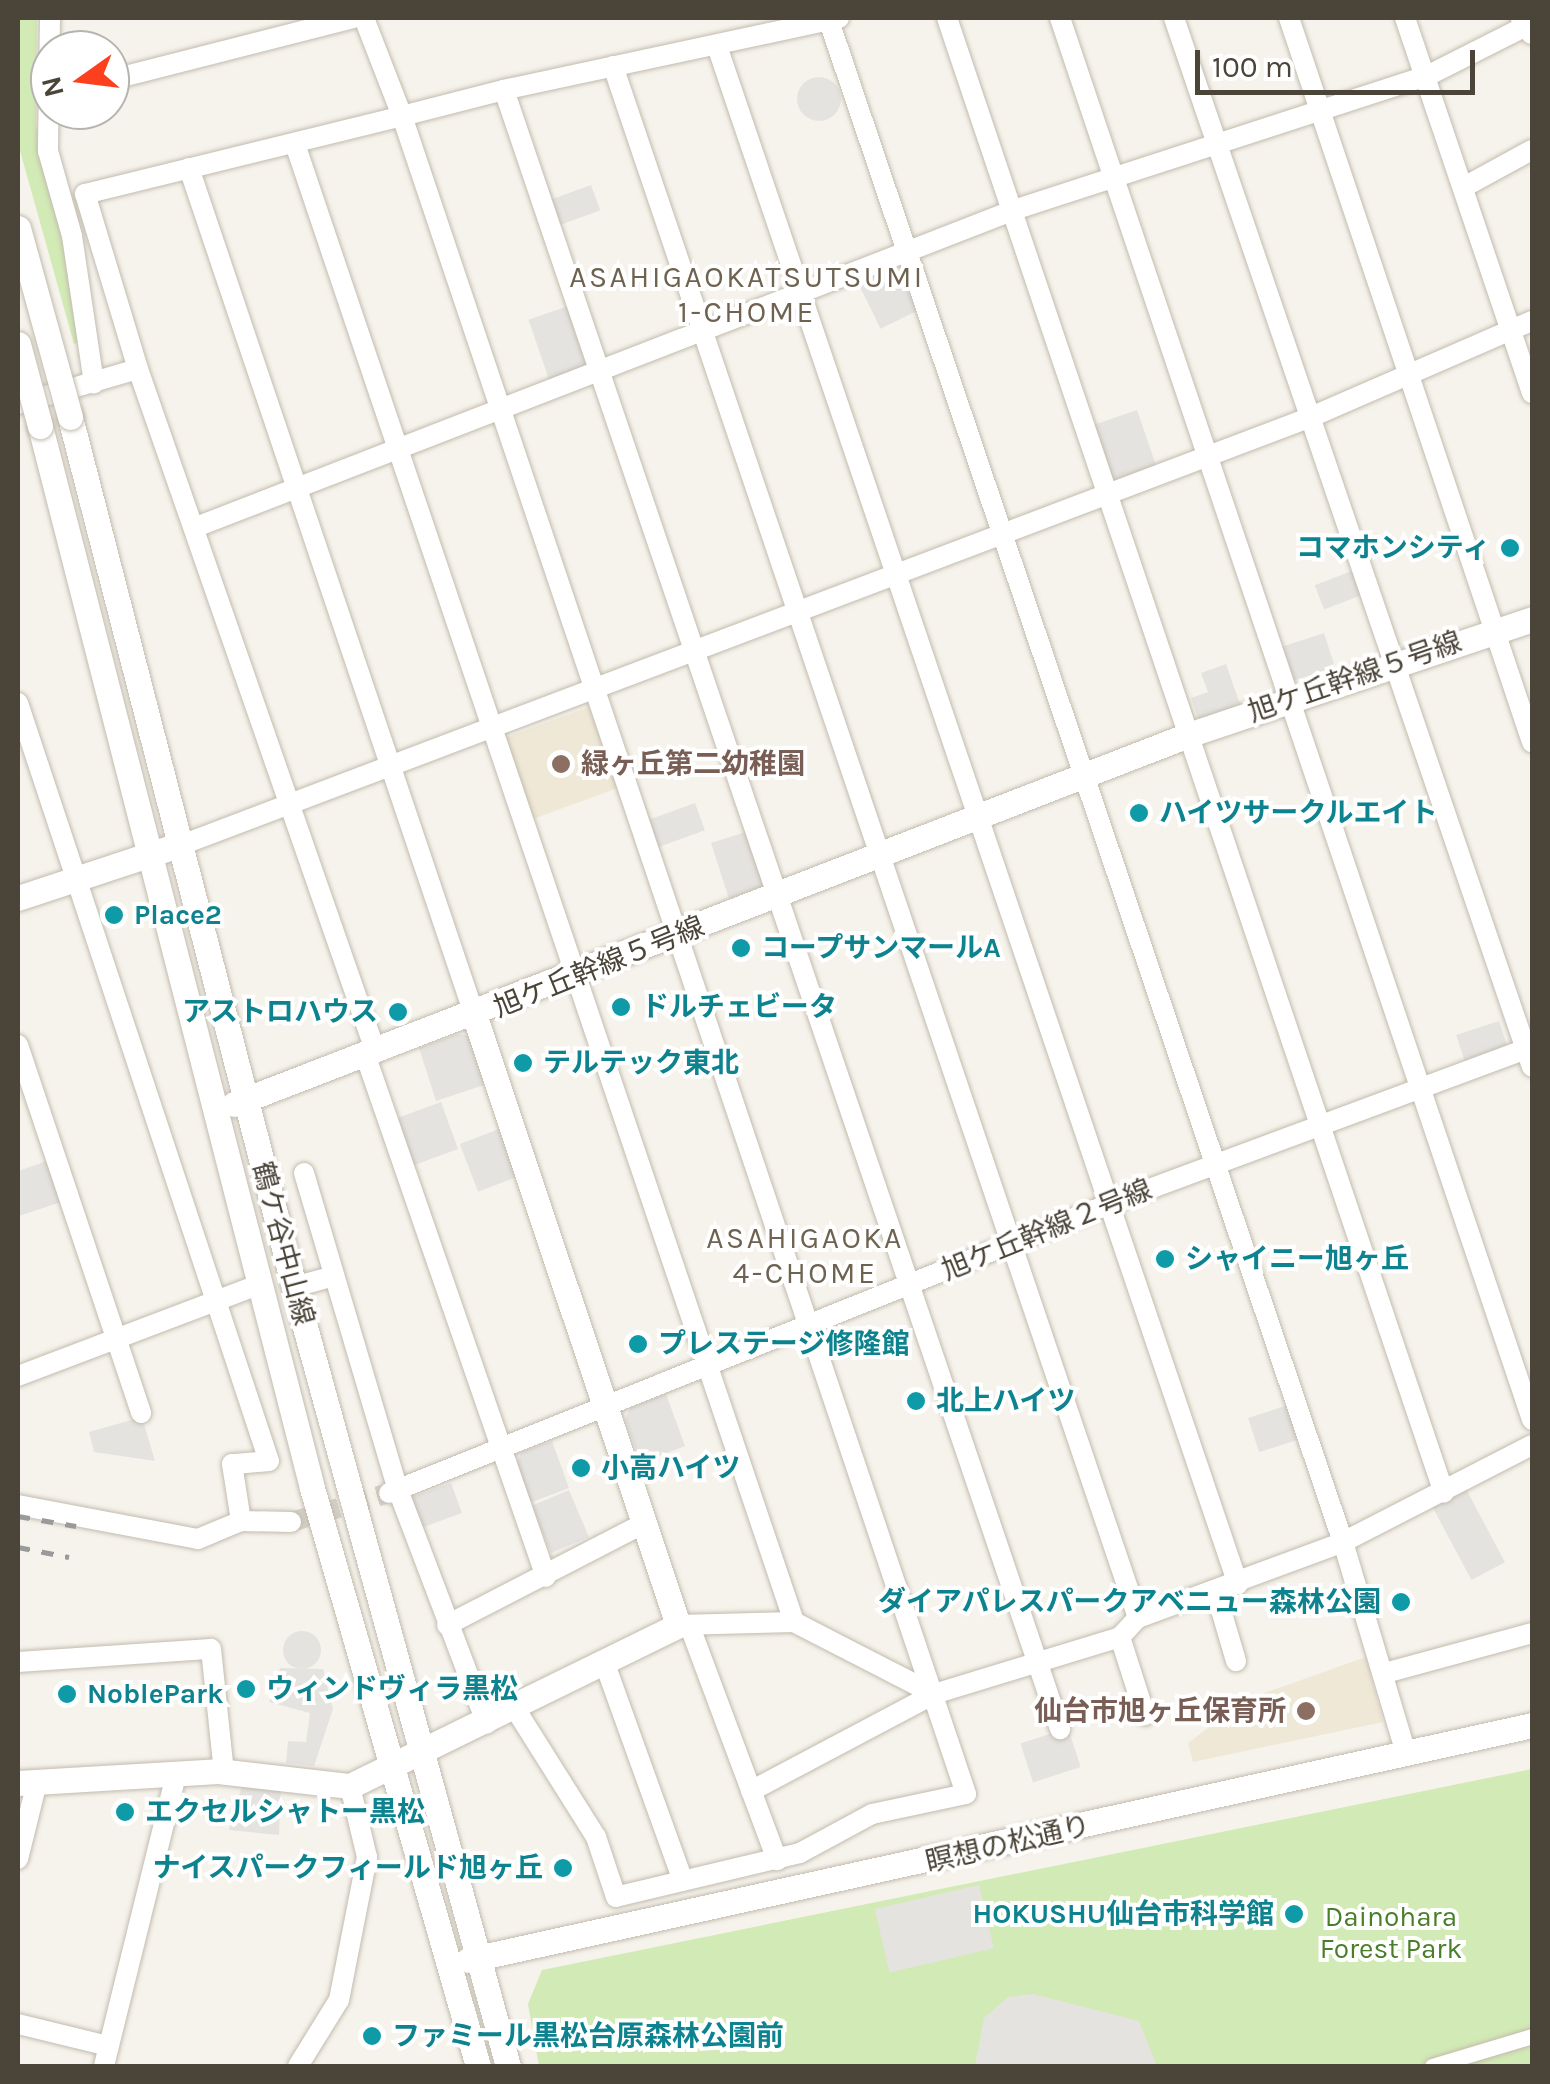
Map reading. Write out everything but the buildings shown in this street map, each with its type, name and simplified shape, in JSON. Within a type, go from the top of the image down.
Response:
[{"type":"street","points":[[130,75],[353,18]]},
{"type":"street","points":[[364,18],[402,116],[682,934],[966,1794],[872,1814],[777,1860],[616,1896],[596,1837],[516,1710]]},
{"type":"street","points":[[546,1577],[371,1055],[294,802],[138,369],[86,194],[504,90],[832,18],[1342,1542],[1385,1673],[1406,1754]]},
{"type":"street","points":[[947,18],[1444,1493]]},
{"type":"street","points":[[1060,18],[1209,450],[1532,1420]]},
{"type":"street","points":[[1174,18],[1391,662],[1531,1054]]},
{"type":"street","points":[[1289,18],[1532,742]]},
{"type":"street","points":[[1405,18],[1532,393]]},
{"type":"street","points":[[196,527],[1014,210],[1319,107],[1427,76],[1529,24]]},
{"type":"street","points":[[717,46],[984,818],[1238,1584]]},
{"type":"street","points":[[613,66],[884,856],[1138,1618]]},
{"type":"street","points":[[504,90],[699,650],[1060,1729]]},
{"type":"street","points":[[53,130],[94,383]]},
{"type":"street","points":[[295,144],[580,974],[794,1622]]},
{"type":"street","points":[[1464,188],[1532,150]]},
{"type":"street","points":[[188,168],[476,1016],[215,1110]]},
{"type":"street","name":"鶴ケ谷中山線","points":[[18,228],[184,844],[294,1287],[427,1753],[483,1957],[508,2066]]},
{"type":"street","points":[[18,898],[184,844],[699,650],[1004,527],[1209,450],[1311,417],[1532,320]]},
{"type":"street","points":[[18,344],[154,852],[258,1285],[478,2066]]},
{"type":"street","points":[[18,404],[138,369]]},
{"type":"street","name":"旭ケ丘幹線５号線","points":[[684,1626],[645,1523],[476,1016],[1191,734],[1391,662],[1532,618]]},
{"type":"street","points":[[18,702],[220,1299],[269,1461],[232,1464],[242,1521]]},
{"type":"street","points":[[18,1045],[141,1413]]},
{"type":"street","name":"旭ケ丘幹線２号線","points":[[394,1491],[1112,1202],[1420,1085],[1531,1054]]},
{"type":"street","points":[[304,1173],[394,1491],[487,1724]]},
{"type":"street","points":[[294,1287],[334,1276]]},
{"type":"street","points":[[18,1376],[117,1342],[258,1285]]},
{"type":"street","points":[[751,1791],[934,1694],[1041,1666],[1120,1636],[1138,1618],[1216,1593],[1342,1542],[1532,1445]]},
{"type":"street","points":[[18,1505],[198,1539],[242,1521],[291,1522]]},
{"type":"street","points":[[447,1626],[645,1523]]},
{"type":"street","points":[[1216,1593],[1236,1661]]},
{"type":"street","points":[[18,1860],[27,1782],[224,1772],[350,1786],[396,1768],[684,1626],[794,1622],[934,1694]]},
{"type":"street","points":[[684,1626],[777,1860]]},
{"type":"street","points":[[1385,1673],[1532,1632]]},
{"type":"street","points":[[1120,1636],[1145,1714]]},
{"type":"street","points":[[18,1662],[210,1649],[224,1772]]},
{"type":"street","points":[[606,1667],[683,1881]]},
{"type":"street","name":"瞑想の松通り","points":[[452,1965],[1532,1725]]},
{"type":"street","points":[[18,2024],[106,2056],[176,1774]]},
{"type":"street","points":[[298,2066],[339,2000],[367,1857],[350,1786]]},
{"type":"street","points":[[1432,2066],[1532,2036]]},
{"type":"shaded area","points":[[819,77],[834,84],[841,99],[834,114],[819,121],[804,114],[797,99],[804,84]]},
{"type":"shaded area","points":[[591,185],[600,210],[559,225],[550,200]]},
{"type":"shaded area","points":[[895,265],[917,311],[881,329],[858,283]]},
{"type":"shaded area","points":[[571,305],[593,368],[550,383],[528,320]]},
{"type":"shaded area","points":[[1137,410],[1156,466],[1109,482],[1090,426]]},
{"type":"shaded area","points":[[1352,571],[1361,595],[1324,610],[1315,585]]},
{"type":"shaded area","points":[[1324,633],[1335,667],[1292,681],[1281,647]]},
{"type":"shaded area","points":[[1226,664],[1241,707],[1199,721],[1191,698],[1208,692],[1201,673]]},
{"type":"shaded area","name":"緑ヶ丘第二幼稚園","points":[[589,707],[618,788],[533,819],[503,738]]},
{"type":"shaded area","points":[[695,803],[705,830],[658,847],[648,820]]},
{"type":"shaded area","points":[[752,830],[763,886],[729,899],[711,843]]},
{"type":"shaded area","points":[[1499,1021],[1510,1055],[1467,1069],[1456,1035]]},
{"type":"shaded area","points":[[458,1034],[471,1036],[487,1084],[436,1101],[419,1048]]},
{"type":"shaded area","points":[[441,1102],[458,1149],[413,1165],[396,1118]]},
{"type":"shaded area","points":[[499,1129],[517,1177],[478,1192],[460,1144]]},
{"type":"shaded area","points":[[50,1160],[64,1201],[19,1216],[18,1171]]},
{"type":"shaded area","points":[[666,1394],[685,1446],[641,1463],[625,1420],[630,1408]]},
{"type":"shaded area","points":[[1288,1405],[1299,1439],[1259,1452],[1248,1418]]},
{"type":"shaded area","points":[[142,1417],[155,1461],[94,1452],[89,1432]]},
{"type":"shaded area","points":[[552,1441],[569,1488],[530,1503],[516,1467],[521,1452]]},
{"type":"shaded area","points":[[451,1483],[462,1513],[420,1528],[409,1498]]},
{"type":"shaded area","points":[[1466,1489],[1505,1562],[1471,1580],[1432,1507]]},
{"type":"shaded area","points":[[569,1490],[589,1537],[551,1553],[531,1506]]},
{"type":"shaded area","points":[[302,1631],[316,1636],[321,1650],[316,1664],[302,1669],[288,1664],[283,1650],[288,1636]]},
{"type":"shaded area","name":"仙台市旭ヶ丘保育所","points":[[1366,1657],[1383,1722],[1193,1762],[1188,1743],[1247,1699]]},
{"type":"shaded area","points":[[280,1668],[323,1669],[333,1709],[314,1766],[286,1763],[288,1741],[306,1742],[310,1713],[269,1702]]},
{"type":"shaded area","points":[[1068,1728],[1081,1767],[1033,1782],[1020,1743]]},
{"type":"shaded area","points":[[243,1782],[281,1786],[279,1835],[229,1830]]},
{"type":"shaded area","points":[[979,1885],[994,1948],[889,1972],[875,1909]]},
{"type":"shaded area","points":[[1033,1994],[1139,2021],[1157,2066],[975,2066],[984,2018],[1008,1997]]},
{"type":"green space","points":[[18,18],[37,18],[37,30],[30,30],[30,130],[37,130],[62,225],[82,341],[74,344],[19,147]]},
{"type":"green space","name":"Dainohara Forest Park","points":[[1532,1769],[1532,2066],[539,2066],[528,2004],[542,1970]]},
{"type":"tunnel","points":[[291,1522],[389,1493]]},
{"type":"railway","points":[[18,1516],[76,1526]]},
{"type":"railway","points":[[18,1547],[69,1557]]},
{"type":"place","name":"コマホンシティ","points":[[1510,548]]},
{"type":"place","name":"緑ヶ丘第二幼稚園","points":[[561,764]]},
{"type":"place","name":"ハイツサークルエイト","points":[[1139,813]]},
{"type":"place","name":"Place2","points":[[114,915]]},
{"type":"place","name":"コープサンマールA","points":[[741,948]]},
{"type":"place","name":"ドルチェビータ","points":[[621,1007]]},
{"type":"place","name":"アストロハウス","points":[[398,1012]]},
{"type":"place","name":"テルテック東北","points":[[523,1063]]},
{"type":"place","name":"シャイニー旭ヶ丘","points":[[1165,1259]]},
{"type":"place","name":"プレステージ修隆館","points":[[638,1344]]},
{"type":"place","name":"北上ハイツ","points":[[916,1401]]},
{"type":"place","name":"小高ハイツ","points":[[581,1468]]},
{"type":"place","name":"ダイアパレスパークアベニュー森林公園","points":[[1401,1602]]},
{"type":"place","name":"ウィンドヴィラ黒松","points":[[246,1689]]},
{"type":"place","name":"NoblePark","points":[[67,1694]]},
{"type":"place","name":"仙台市旭ヶ丘保育所","points":[[1306,1711]]},
{"type":"place","name":"エクセルシャトー黒松","points":[[125,1812]]},
{"type":"place","name":"ナイスパークフィールド旭ヶ丘","points":[[563,1868]]},
{"type":"place","name":"HOKUSHU仙台市科学館","points":[[1294,1914]]},
{"type":"place","name":"ファミール黒松台原森林公園前","points":[[372,2036]]},
{"type":"district","name":"ASAHIGAOKATSUTSUMI 1-CHOME","points":[[747,294]]},
{"type":"district","name":"ASAHIGAOKA 4-CHOME","points":[[805,1255]]}]
